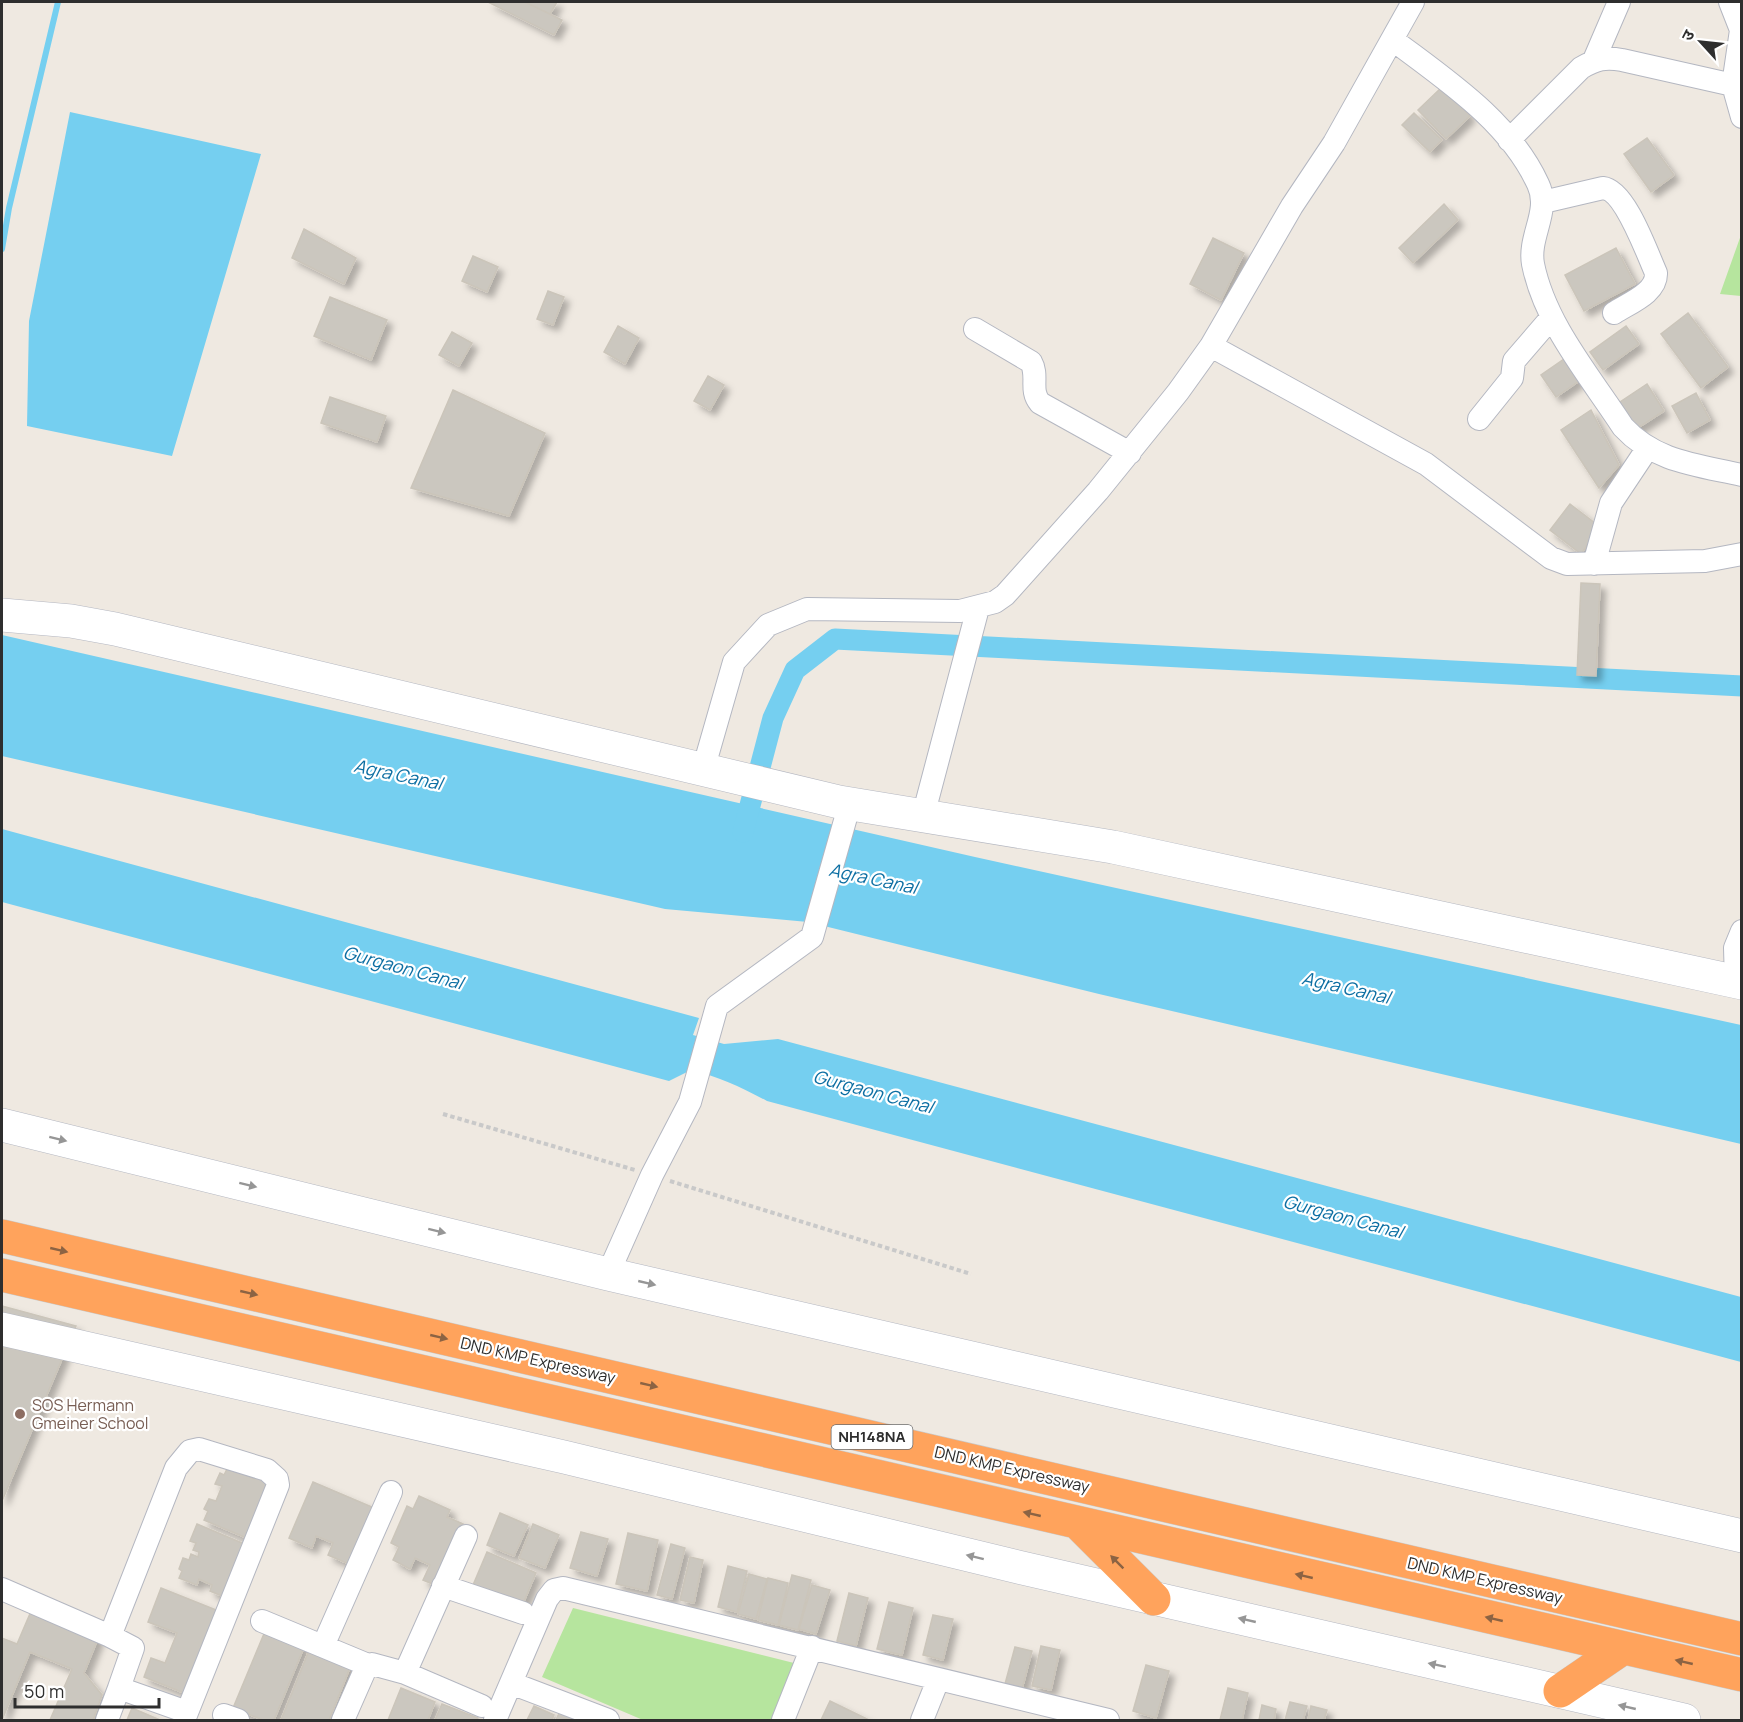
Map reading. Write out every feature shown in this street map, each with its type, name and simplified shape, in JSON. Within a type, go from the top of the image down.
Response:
[{"type":"highway","name":"DND KMP Expressway","points":[[2,1236],[1742,1639]]},
{"type":"highway","name":"NH148NA","points":[[2,1275],[1742,1676]]},
{"type":"highway","points":[[1080,1525],[1154,1599]]},
{"type":"highway","points":[[1560,1691],[1623,1648]]},
{"type":"street","points":[[703,770],[734,662],[768,625],[807,609],[960,611],[995,602],[1005,595],[1130,453],[1211,346],[1292,206],[1334,143],[1413,2]]},
{"type":"street","points":[[1594,60],[1607,35],[1619,2]]},
{"type":"street","points":[[1730,2],[1741,30],[1733,85],[1742,117]]},
{"type":"street","points":[[1393,40],[1475,104],[1509,140],[1538,183],[1543,202],[1532,252],[1533,265],[1551,318],[1623,427],[1647,449],[1663,456],[1742,476]]},
{"type":"street","points":[[1509,140],[1581,68],[1594,60],[1607,57],[1733,85]]},
{"type":"street","points":[[1543,202],[1603,188],[1610,189],[1621,199],[1657,279],[1647,292],[1614,313]]},
{"type":"street","points":[[1479,419],[1512,378],[1514,361],[1551,318]]},
{"type":"street","points":[[975,329],[1031,362],[1034,367],[1033,392],[1040,403],[1130,453]]},
{"type":"street","points":[[1211,346],[1426,464],[1551,558],[1567,564],[1594,564],[1705,561],[1742,554]]},
{"type":"street","points":[[1594,564],[1611,503],[1647,449]]},
{"type":"street","points":[[923,816],[978,608]]},
{"type":"street","points":[[2,615],[71,621],[115,629],[751,782],[850,803],[1113,847],[1739,983],[1735,948],[1742,931]]},
{"type":"street","points":[[608,1274],[652,1175],[690,1101],[717,1006],[812,937],[850,803]]},
{"type":"street","points":[[2,1125],[608,1274],[1742,1536]]},
{"type":"street","points":[[2,1329],[564,1457],[1154,1599],[1684,1720]]},
{"type":"street","points":[[110,1636],[176,1468],[183,1456],[190,1450],[199,1449],[273,1473],[277,1479],[276,1491],[185,1716],[119,1688]]},
{"type":"street","points":[[323,1646],[391,1492]]},
{"type":"street","points":[[405,1672],[466,1536]]},
{"type":"street","points":[[443,1587],[523,1613]]},
{"type":"street","points":[[262,1622],[368,1665],[374,1664],[405,1672],[488,1713],[512,1683],[547,1599],[554,1590],[563,1588],[1108,1720]]},
{"type":"street","points":[[2,1590],[133,1648],[107,1720]]},
{"type":"street","points":[[783,1720],[812,1647]]},
{"type":"street","points":[[343,1720],[368,1665]]},
{"type":"street","points":[[922,1720],[938,1680]]},
{"type":"street","points":[[512,1683],[608,1720]]},
{"type":"path","points":[[443,1114],[652,1175],[971,1274]]},
{"type":"green space","points":[[1741,235],[1741,296],[1720,294]]},
{"type":"green space","points":[[573,1608],[798,1664],[775,1720],[643,1720],[542,1677]]},
{"type":"water","points":[[70,112],[261,154],[172,456],[27,426],[29,321]]},
{"type":"water","name":"Agra Canal","points":[[2,635],[975,857],[1741,1025],[1741,1144],[1099,994],[808,922],[665,909],[2,756]]},
{"type":"water","name":"Gurgaon Canal","points":[[2,829],[699,1018],[693,1035],[724,1044],[778,1039],[1741,1297],[1741,1362],[767,1101],[730,1083],[691,1070],[669,1081],[2,902]]},
{"type":"building","points":[[488,2],[525,2],[562,20],[554,35]]},
{"type":"building","points":[[525,2],[557,2],[550,14]]},
{"type":"building","points":[[1443,86],[1470,116],[1446,139],[1418,110]]},
{"type":"building","points":[[1414,113],[1442,140],[1430,152],[1402,125]]},
{"type":"building","points":[[1647,138],[1674,175],[1651,192],[1624,154]]},
{"type":"building","points":[[1444,204],[1458,220],[1413,263],[1399,248]]},
{"type":"building","points":[[304,229],[356,258],[344,284],[292,258]]},
{"type":"building","points":[[1213,238],[1244,253],[1221,300],[1190,284]]},
{"type":"building","points":[[1616,248],[1635,284],[1584,311],[1565,275]]},
{"type":"building","points":[[473,256],[498,267],[487,292],[462,281]]},
{"type":"building","points":[[548,291],[564,297],[553,325],[537,319]]},
{"type":"building","points":[[330,297],[387,320],[371,360],[314,336]]},
{"type":"building","points":[[1688,313],[1728,367],[1701,388],[1661,334]]},
{"type":"building","points":[[618,326],[639,338],[625,364],[604,352]]},
{"type":"building","points":[[1626,326],[1639,344],[1603,370],[1590,352]]},
{"type":"building","points":[[452,332],[472,343],[459,366],[439,355]]},
{"type":"building","points":[[1564,359],[1579,381],[1556,397],[1541,375]]},
{"type":"building","points":[[708,376],[724,385],[710,410],[694,401]]},
{"type":"building","points":[[1647,384],[1664,411],[1633,431],[1617,404]]},
{"type":"building","points":[[453,390],[545,433],[509,516],[411,488]]},
{"type":"building","points":[[1696,393],[1710,420],[1687,433],[1672,406]]},
{"type":"building","points":[[330,397],[386,416],[377,442],[321,423]]},
{"type":"building","points":[[1591,410],[1619,465],[1599,488],[1561,430]]},
{"type":"building","points":[[1570,504],[1600,527],[1581,554],[1550,530]]},
{"type":"building","points":[[1581,583],[1600,584],[1596,676],[1577,675]]},
{"type":"building","name":"SOS Hermann Gmeiner School","points":[[2,1306],[76,1326],[2,1501]]},
{"type":"building","points":[[228,1467],[255,1479],[258,1473],[273,1479],[249,1539],[204,1520],[208,1511],[204,1509],[209,1499],[216,1501],[222,1486],[215,1484],[220,1473],[224,1475]]},
{"type":"building","points":[[313,1482],[374,1508],[349,1564],[328,1555],[333,1543],[316,1536],[312,1548],[289,1538]]},
{"type":"building","points":[[419,1496],[450,1510],[447,1517],[463,1524],[435,1585],[423,1580],[430,1565],[415,1558],[410,1569],[393,1560],[399,1547],[391,1543],[407,1506],[413,1509]]},
{"type":"building","points":[[500,1513],[528,1525],[514,1556],[487,1545]]},
{"type":"building","points":[[197,1524],[249,1546],[227,1598],[210,1591],[212,1585],[199,1579],[197,1585],[179,1578],[183,1558],[189,1560],[191,1554],[198,1557],[199,1552],[193,1550],[196,1543],[190,1541]]},
{"type":"building","points":[[533,1524],[559,1535],[545,1568],[519,1558]]},
{"type":"building","points":[[581,1532],[608,1539],[597,1576],[570,1568]]},
{"type":"building","points":[[628,1533],[658,1540],[647,1591],[616,1584]]},
{"type":"building","points":[[671,1544],[685,1548],[672,1599],[657,1595]]},
{"type":"building","points":[[487,1552],[536,1573],[522,1606],[473,1585]]},
{"type":"building","points":[[690,1557],[703,1560],[694,1603],[680,1600]]},
{"type":"building","points":[[728,1566],[747,1571],[737,1612],[718,1607]]},
{"type":"building","points":[[749,1574],[767,1579],[756,1619],[738,1614]]},
{"type":"building","points":[[792,1575],[811,1580],[798,1630],[779,1625]]},
{"type":"building","points":[[768,1578],[788,1583],[778,1625],[758,1620]]},
{"type":"building","points":[[812,1585],[830,1590],[816,1634],[799,1629]]},
{"type":"building","points":[[161,1588],[221,1612],[189,1695],[144,1677],[151,1658],[165,1663],[177,1633],[148,1622]]},
{"type":"building","points":[[849,1593],[868,1598],[856,1646],[837,1641]]},
{"type":"building","points":[[889,1602],[913,1608],[902,1655],[877,1649]]},
{"type":"building","points":[[32,1609],[99,1636],[84,1673],[102,1695],[93,1720],[50,1720],[72,1669],[30,1652],[2,1720],[2,1638],[17,1644]]},
{"type":"building","points":[[933,1615],[953,1619],[943,1660],[923,1655]]},
{"type":"building","points":[[266,1629],[305,1645],[274,1720],[263,1720],[233,1708]]},
{"type":"building","points":[[1041,1646],[1060,1650],[1051,1690],[1032,1686]]},
{"type":"building","points":[[1015,1647],[1032,1651],[1022,1689],[1005,1684]]},
{"type":"building","points":[[310,1648],[351,1665],[329,1720],[281,1720]]},
{"type":"building","points":[[1146,1665],[1169,1671],[1156,1718],[1133,1711]]},
{"type":"building","points":[[401,1688],[435,1702],[428,1720],[388,1720]]},
{"type":"building","points":[[1228,1688],[1248,1693],[1242,1720],[1220,1720]]},
{"type":"building","points":[[830,1701],[869,1720],[821,1720]]},
{"type":"building","points":[[1290,1702],[1307,1706],[1303,1720],[1285,1720]]},
{"type":"building","points":[[442,1704],[478,1718],[476,1720],[435,1720]]},
{"type":"building","points":[[1262,1705],[1276,1709],[1274,1720],[1259,1720]]},
{"type":"building","points":[[534,1706],[554,1715],[552,1720],[527,1720]]},
{"type":"building","points":[[1311,1706],[1327,1710],[1324,1720],[1308,1720]]},
{"type":"building","points":[[132,1708],[160,1720],[127,1720]]},
{"type":"building","points":[[560,1711],[579,1720],[556,1720]]},
{"type":"waterway","points":[[2,249],[9,208],[58,2]]},
{"type":"waterway","points":[[743,832],[773,718],[795,670],[835,639],[1742,686]]},
{"type":"place","name":"SOS Hermann Gmeiner School","points":[[20,1414]]}]
